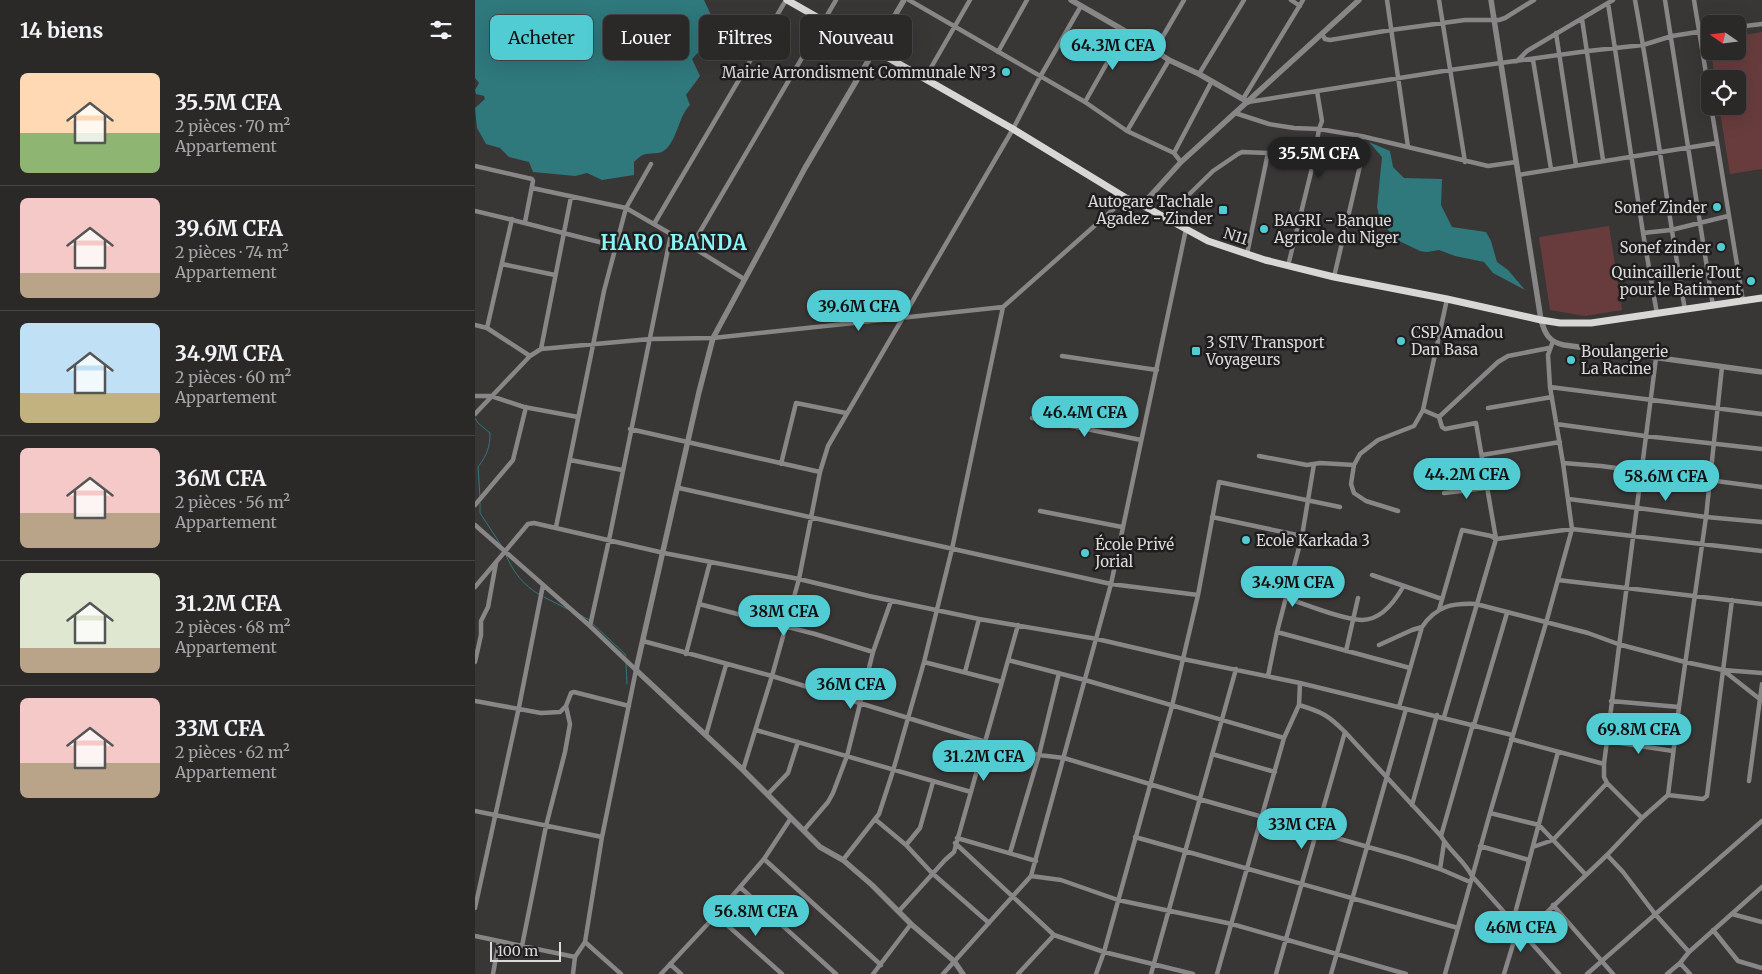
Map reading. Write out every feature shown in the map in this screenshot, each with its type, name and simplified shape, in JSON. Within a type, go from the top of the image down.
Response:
[{"type":"main road","name":"N11","points":[[787,0],[813,15]]},
{"type":"main road","name":"N11","points":[[894,60],[1013,129],[1126,198],[1166,217],[1208,241],[1288,266],[1541,320],[1568,323],[1591,323],[1762,298]]},
{"type":"street","points":[[654,224],[787,0]]},
{"type":"street","points":[[827,15],[836,0]]},
{"type":"street","points":[[895,15],[904,0]]},
{"type":"street","points":[[909,0],[1085,102],[1127,131],[1174,153],[1181,162]]},
{"type":"street","points":[[925,78],[971,0]]},
{"type":"street","points":[[998,52],[1027,0]]},
{"type":"street","points":[[1071,0],[1125,31],[1169,60],[1199,74],[1245,100],[1399,80],[1450,70],[1643,45],[1672,36],[1700,32]]},
{"type":"street","points":[[1155,50],[1184,0]]},
{"type":"street","points":[[1199,74],[1244,0]]},
{"type":"street","points":[[1291,0],[1300,6]]},
{"type":"street","points":[[1142,205],[1181,162],[1235,114],[1303,0]]},
{"type":"street","points":[[1245,100],[1359,0]]},
{"type":"street","points":[[1387,0],[1408,147]]},
{"type":"street","points":[[1439,0],[1465,162]]},
{"type":"street","points":[[1491,0],[1541,320],[1546,334],[1553,341],[1564,345],[1762,372]]},
{"type":"street","points":[[1322,34],[1325,40],[1331,40],[1465,20],[1494,20],[1505,18],[1534,0]]},
{"type":"street","points":[[1635,0],[1661,151],[1671,230],[1685,310]]},
{"type":"street","points":[[1665,0],[1713,306]]},
{"type":"street","points":[[1694,0],[1706,70]]},
{"type":"street","points":[[1517,61],[1527,51],[1610,1],[1614,49],[1657,314]]},
{"type":"street","points":[[743,770],[757,730],[799,579],[820,472],[828,446],[1013,129],[1040,77],[1081,6]]},
{"type":"street","points":[[1582,19],[1603,160]]},
{"type":"street","points":[[1746,26],[1762,24]]},
{"type":"street","points":[[1085,102],[1125,31]]},
{"type":"street","points":[[1555,33],[1576,165]]},
{"type":"street","points":[[691,246],[801,60]]},
{"type":"street","points":[[573,974],[575,957],[585,942],[602,837],[636,670],[713,338],[744,279],[869,60]]},
{"type":"street","points":[[1127,131],[1169,60]]},
{"type":"street","points":[[1533,60],[1551,169]]},
{"type":"street","points":[[1174,153],[1212,81]]},
{"type":"street","points":[[1288,266],[1322,121],[1317,91]]},
{"type":"street","points":[[1235,114],[1269,124],[1319,129],[1361,136],[1465,162],[1491,166],[1516,162]]},
{"type":"street","points":[[1712,115],[1743,301]]},
{"type":"street","points":[[1334,277],[1362,157],[1361,136]]},
{"type":"street","points":[[1518,175],[1717,143]]},
{"type":"street","points":[[1166,217],[1213,171],[1243,152],[1268,153],[1314,160]]},
{"type":"street","points":[[1247,254],[1268,153]]},
{"type":"street","points":[[556,527],[604,291],[626,208],[651,164]]},
{"type":"street","points":[[475,166],[531,179],[533,182],[525,222]]},
{"type":"street","points":[[532,188],[626,208],[744,279]]},
{"type":"street","points":[[541,349],[571,197]]},
{"type":"street","points":[[475,414],[530,356],[541,349],[650,338],[713,338],[1003,307],[1126,198]]},
{"type":"street","points":[[475,212],[525,222],[563,234],[616,246]]},
{"type":"street","points":[[1643,233],[1671,230],[1728,216]]},
{"type":"street","points":[[487,328],[512,219]]},
{"type":"street","points":[[943,974],[1031,876],[1036,861],[1111,584],[1186,229]]},
{"type":"street","points":[[590,626],[671,234]]},
{"type":"street","points":[[502,264],[555,275]]},
{"type":"street","points":[[1398,511],[1366,501],[1354,493],[1351,484],[1354,465],[1359,454],[1378,440],[1414,426],[1423,410],[1447,299]]},
{"type":"street","points":[[843,860],[876,820],[893,771],[924,662],[952,549],[1003,307]]},
{"type":"street","points":[[475,325],[487,328],[530,356]]},
{"type":"street","points":[[1445,974],[1572,529],[1569,499],[1550,387],[1548,355],[1553,341]]},
{"type":"street","points":[[1439,417],[1498,362],[1508,356],[1549,348]]},
{"type":"street","points":[[1062,356],[1157,370]]},
{"type":"street","points":[[1642,818],[1607,783],[1604,777],[1604,764],[1625,588],[1656,358]]},
{"type":"street","points":[[1524,934],[1607,855],[1642,818],[1668,795],[1706,517],[1722,367]]},
{"type":"street","points":[[1550,387],[1762,414]]},
{"type":"street","points":[[475,396],[491,396],[526,408],[578,417]]},
{"type":"street","points":[[1488,408],[1552,397]]},
{"type":"street","points":[[781,464],[796,403],[846,413]]},
{"type":"street","points":[[475,505],[513,460],[526,408]]},
{"type":"street","points":[[1423,410],[1439,417],[1442,427],[1445,429],[1473,422],[1476,423],[1496,539],[1444,717]]},
{"type":"street","points":[[1032,418],[1141,440]]},
{"type":"street","points":[[1556,424],[1762,449]]},
{"type":"street","points":[[631,429],[820,472]]},
{"type":"street","points":[[1481,455],[1559,442]]},
{"type":"street","points":[[1259,456],[1307,465],[1320,463],[1354,465]]},
{"type":"street","points":[[569,460],[622,470]]},
{"type":"street","points":[[1268,676],[1277,632],[1302,536],[1314,464]]},
{"type":"street","points":[[1563,464],[1601,466],[1762,487]]},
{"type":"street","points":[[1096,974],[1104,952],[1172,706],[1197,595],[1219,482],[1340,507]]},
{"type":"street","points":[[679,488],[1111,584],[1197,595]]},
{"type":"street","points":[[1445,493],[1486,488]]},
{"type":"street","points":[[1569,499],[1706,517],[1762,522]]},
{"type":"street","points":[[1039,511],[1122,527]]},
{"type":"street","points":[[1212,517],[1342,543]]},
{"type":"street","points":[[475,587],[503,552],[531,522],[664,553],[799,579],[891,601],[979,619],[1097,639],[1300,683],[1474,724],[1558,752],[1604,764]]},
{"type":"street","points":[[475,525],[503,552],[590,626],[768,794],[820,847],[843,860],[911,924],[954,961],[963,974]]},
{"type":"street","points":[[1439,610],[1462,530],[1491,536],[1496,539],[1572,529],[1762,551]]},
{"type":"street","points":[[475,662],[481,635],[481,621],[488,607],[496,562]]},
{"type":"street","points":[[686,654],[710,562]]},
{"type":"street","points":[[1372,575],[1442,599]]},
{"type":"street","points":[[1558,580],[1762,604]]},
{"type":"street","points":[[475,908],[519,708],[543,585]]},
{"type":"street","points":[[1286,598],[1353,619],[1364,620],[1384,611],[1403,587]]},
{"type":"street","points":[[1346,651],[1358,598]]},
{"type":"street","points":[[1668,795],[1703,799],[1707,796],[1732,600]]},
{"type":"street","points":[[804,830],[830,798],[847,756],[873,652],[891,601]]},
{"type":"street","points":[[699,604],[873,652]]},
{"type":"street","points":[[1399,707],[1422,627],[1428,618],[1439,610],[1458,604],[1476,604],[1588,633],[1618,644],[1685,662],[1723,670],[1762,673]]},
{"type":"street","points":[[1441,836],[1507,613]]},
{"type":"street","points":[[965,672],[979,619]]},
{"type":"street","points":[[899,911],[932,873],[954,852],[1018,625]]},
{"type":"street","points":[[1379,645],[1422,627]]},
{"type":"street","points":[[1277,632],[1410,668]]},
{"type":"street","points":[[643,641],[772,676],[986,742],[1039,755],[1064,758],[1199,799],[1367,846],[1440,869],[1470,882]]},
{"type":"street","points":[[1009,660],[1284,738]]},
{"type":"street","points":[[924,662],[1002,682]]},
{"type":"street","points":[[706,735],[727,665]]},
{"type":"street","points":[[1151,974],[1236,669]]},
{"type":"street","points":[[1723,670],[1761,700]]},
{"type":"street","points":[[1010,853],[1039,755],[1059,673]]},
{"type":"street","points":[[1217,974],[1284,738],[1299,705],[1300,683]]},
{"type":"street","points":[[1749,781],[1762,684]]},
{"type":"street","points":[[475,701],[541,713],[560,712],[571,693],[574,692],[629,706]]},
{"type":"street","points":[[1611,701],[1679,707]]},
{"type":"street","points":[[1299,705],[1324,714],[1345,732],[1464,862],[1472,876],[1559,974]]},
{"type":"street","points":[[522,946],[546,826],[565,752],[570,724],[565,706]]},
{"type":"street","points":[[1331,974],[1406,708]]},
{"type":"street","points":[[1412,805],[1437,715]]},
{"type":"street","points":[[757,730],[893,771],[971,792]]},
{"type":"street","points":[[1276,974],[1345,732]]},
{"type":"street","points":[[1607,741],[1673,751]]},
{"type":"street","points":[[768,794],[789,773],[797,742]]},
{"type":"street","points":[[1513,921],[1558,752]]},
{"type":"street","points":[[1212,754],[1275,772]]},
{"type":"street","points":[[905,845],[922,824],[933,782]]},
{"type":"street","points":[[1533,846],[1553,840],[1607,783]]},
{"type":"street","points":[[475,812],[602,837]]},
{"type":"street","points":[[1490,812],[1539,825],[1586,875]]},
{"type":"street","points":[[661,974],[716,915],[764,859],[791,818]]},
{"type":"street","points":[[876,820],[989,923]]},
{"type":"street","points":[[1587,974],[1762,821]]},
{"type":"street","points":[[957,838],[1036,861]]},
{"type":"street","points":[[1135,838],[1458,928]]},
{"type":"street","points":[[1440,869],[1445,843]]},
{"type":"street","points":[[955,844],[1054,935],[1104,952],[1193,974]]},
{"type":"street","points":[[1481,846],[1529,860]]},
{"type":"street","points":[[1607,855],[1689,952]]},
{"type":"street","points":[[764,859],[881,965]]},
{"type":"street","points":[[1031,876],[1061,880],[1118,900],[1232,924],[1406,974]]},
{"type":"street","points":[[740,887],[836,974]]},
{"type":"street","points":[[1667,974],[1762,887]]},
{"type":"street","points":[[1553,906],[1613,974]]},
{"type":"street","points":[[1732,914],[1762,922]]},
{"type":"street","points":[[716,915],[782,974]]},
{"type":"street","points":[[873,974],[911,924]]},
{"type":"street","points":[[1504,974],[1518,928]]},
{"type":"street","points":[[1713,930],[1738,961],[1762,968]]},
{"type":"street","points":[[1018,974],[1054,935]]},
{"type":"street","points":[[475,936],[575,957]]},
{"type":"street","points":[[493,974],[499,941]]},
{"type":"street","points":[[585,942],[621,974]]},
{"type":"street","points":[[1680,963],[1690,974]]},
{"type":"street","points":[[670,964],[681,974]]},
{"type":"street","points":[[1385,974],[1386,968]]},
{"type":"shaded area","points":[[1762,32],[1762,169],[1730,174],[1720,115],[1746,115],[1746,70],[1714,70],[1712,60],[1746,60],[1746,35]]},
{"type":"shaded area","points":[[1609,226],[1622,310],[1585,316],[1550,310],[1539,237]]},
{"type":"water","points":[[475,0],[704,0],[711,15],[699,15],[699,52],[692,59],[700,76],[686,95],[690,105],[668,147],[662,152],[647,154],[638,158],[634,162],[634,175],[602,180],[587,173],[575,176],[533,172],[529,162],[509,157],[500,148],[486,144],[477,128],[475,108],[485,99],[484,96],[476,94],[475,90],[479,83],[475,78]]},
{"type":"water","points":[[1369,142],[1390,151],[1393,167],[1404,178],[1442,179],[1441,205],[1452,227],[1486,232],[1491,241],[1497,262],[1508,270],[1525,290],[1493,273],[1484,262],[1455,256],[1439,250],[1420,251],[1395,239],[1380,219],[1377,207],[1382,157]]},
{"type":"waterway","points":[[475,418],[490,433],[487,451],[478,467],[480,497]]},
{"type":"waterway","points":[[480,503],[480,513],[501,545]]},
{"type":"waterway","points":[[505,553],[519,577],[528,587],[540,595]]},
{"type":"waterway","points":[[544,597],[567,609]]},
{"type":"waterway","points":[[579,614],[589,620]]},
{"type":"waterway","points":[[592,623],[626,656]]},
{"type":"waterway","points":[[626,663],[627,684]]},
{"type":"place","name":"Mairie Arrondisment Communale N°3","points":[[1006,72]]},
{"type":"place","name":"Sonef Zinder","points":[[1717,207]]},
{"type":"place","name":"Autogare Tachale Agadez - Zinder","points":[[1223,210]]},
{"type":"place","name":"BAGRI - Banque Agricole du Niger","points":[[1264,229]]},
{"type":"place","name":"Sonef zinder","points":[[1721,247]]},
{"type":"place","name":"Quincaillerie Tout pour le Batiment","points":[[1751,281]]},
{"type":"place","name":"CSP Amadou Dan Basa","points":[[1401,341]]},
{"type":"place","name":"3 STV Transport Voyageurs","points":[[1196,351]]},
{"type":"place","name":"Boulangerie La Racine","points":[[1571,360]]},
{"type":"place","name":"Ecole Karkada 3","points":[[1246,540]]},
{"type":"place","name":"École Privé Jorial","points":[[1085,553]]},
{"type":"district","name":"HARO BANDA","points":[[674,242]]}]
